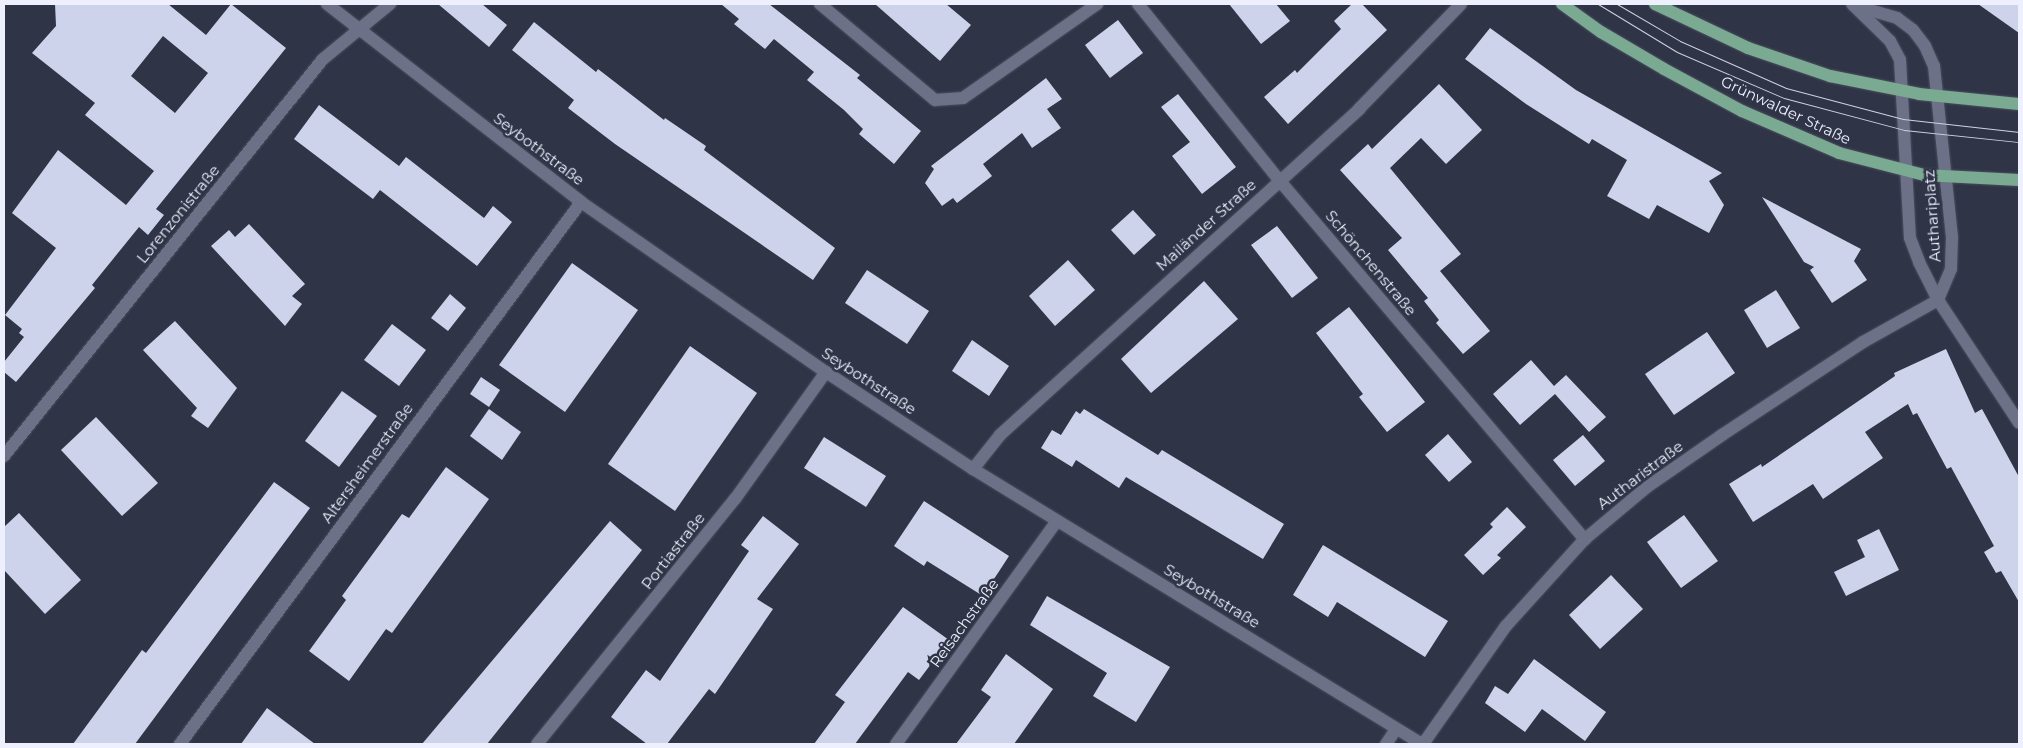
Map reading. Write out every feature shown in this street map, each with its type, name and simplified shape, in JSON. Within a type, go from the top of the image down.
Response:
[{"type":"main road","name":"Grünwalder Straße","points":[[1562,4],[1645,59],[1742,110],[1839,154],[1906,171],[1946,177],[2019,180]]},
{"type":"main road","points":[[1655,4],[1748,48],[1830,76],[1939,97],[2019,104]]},
{"type":"street","name":"Seybothstraße","points":[[327,4],[581,202],[826,372],[973,469],[1422,744]]},
{"type":"street","name":"Lorenzonistraße","points":[[4,456],[323,60],[390,4]]},
{"type":"street","points":[[820,4],[935,100],[963,98],[1097,4]]},
{"type":"street","name":"Schönchenstraße","points":[[1138,4],[1279,180],[1585,539]]},
{"type":"street","name":"Mailänder Straße","points":[[973,469],[1000,435],[1359,109],[1461,4]]},
{"type":"street","name":"Authariplatz","points":[[1854,5],[1869,23],[1890,41],[1900,60],[1910,238],[1925,279],[1938,300]]},
{"type":"street","name":"Authariplatz","points":[[1854,5],[1896,18],[1913,30],[1926,46],[1934,66],[1939,97],[1946,177],[1951,269],[1938,300]]},
{"type":"street","name":"Altersheimerstraße","points":[[180,744],[581,202]]},
{"type":"street","points":[[1938,300],[2019,423]]},
{"type":"street","name":"Autharistraße","points":[[1422,744],[1506,626],[1585,539],[1648,487],[1722,435],[1863,342],[1938,300]]},
{"type":"street","name":"Portiastraße","points":[[537,744],[735,499],[826,372]]},
{"type":"street","name":"Reisachstraße","points":[[896,744],[1057,521]]},
{"type":"street","points":[[1386,744],[1396,729]]},
{"type":"building","points":[[55,4],[168,4],[206,35],[231,4],[286,48],[156,209],[164,215],[148,235],[139,227],[92,285],[95,288],[16,382],[4,372],[4,362],[24,337],[19,333],[22,329],[5,315],[56,248],[12,213],[58,150],[126,205],[154,171],[85,115],[95,103],[32,53],[56,26]],"holes":[[[163,36],[208,73],[175,113],[131,76]]]},
{"type":"building","points":[[438,4],[482,4],[507,25],[489,47]]},
{"type":"building","points":[[721,4],[769,4],[860,75],[857,78],[921,131],[894,164],[859,134],[863,129],[844,110],[807,80],[814,72],[774,39],[765,49],[734,24],[739,19]]},
{"type":"building","points":[[875,4],[946,4],[971,25],[940,61]]},
{"type":"building","points":[[1229,4],[1276,4],[1290,21],[1261,44]]},
{"type":"building","points":[[1352,4],[1362,4],[1387,30],[1288,124],[1264,97],[1295,70],[1297,73],[1341,29],[1334,21]]},
{"type":"building","points":[[1978,4],[2019,4],[2019,33]]},
{"type":"building","points":[[1118,20],[1143,53],[1110,78],[1085,45]]},
{"type":"building","points":[[534,22],[596,72],[598,69],[664,120],[665,118],[706,146],[704,150],[835,248],[813,280],[615,144],[568,108],[574,100],[512,50]]},
{"type":"building","points":[[1490,28],[1576,90],[1722,173],[1709,181],[1724,205],[1709,233],[1657,205],[1649,219],[1607,196],[1627,160],[1592,139],[1589,144],[1526,104],[1465,59]]},
{"type":"building","points":[[1046,78],[1062,99],[1047,109],[1061,128],[1032,148],[1022,133],[983,164],[992,176],[957,203],[953,198],[942,206],[925,183],[934,169],[931,166]]},
{"type":"building","points":[[1439,84],[1482,130],[1446,164],[1421,138],[1390,168],[1461,254],[1440,271],[1490,331],[1463,354],[1436,323],[1439,320],[1424,301],[1428,298],[1388,250],[1402,238],[1340,170],[1368,144],[1372,149]]},
{"type":"building","points":[[1178,94],[1236,167],[1202,194],[1172,156],[1190,142],[1161,107]]},
{"type":"building","points":[[319,105],[399,166],[406,157],[484,218],[493,206],[512,222],[477,266],[380,190],[373,199],[294,139]]},
{"type":"building","points":[[1762,197],[1861,249],[1854,261],[1867,280],[1832,303],[1810,270],[1814,267],[1804,262]]},
{"type":"building","points":[[1133,210],[1156,235],[1134,255],[1111,230]]},
{"type":"building","points":[[249,224],[305,284],[292,296],[302,304],[285,326],[211,246],[229,230],[235,237]]},
{"type":"building","points":[[1277,226],[1318,278],[1292,298],[1251,245]]},
{"type":"building","points":[[1068,260],[1095,290],[1055,326],[1029,296]]},
{"type":"building","points":[[572,263],[638,310],[565,412],[499,365]]},
{"type":"building","points":[[867,270],[929,311],[907,344],[845,303]]},
{"type":"building","points":[[1204,281],[1238,319],[1151,393],[1121,359]]},
{"type":"building","points":[[1776,290],[1800,328],[1767,348],[1744,310]]},
{"type":"building","points":[[450,294],[466,308],[448,331],[431,318]]},
{"type":"building","points":[[1349,307],[1425,402],[1387,432],[1359,397],[1363,394],[1316,333]]},
{"type":"building","points":[[175,321],[237,388],[208,428],[191,416],[197,408],[143,350]]},
{"type":"building","points":[[392,324],[426,350],[399,386],[364,360]]},
{"type":"building","points":[[1707,332],[1735,373],[1674,415],[1645,374]]},
{"type":"building","points":[[972,340],[1009,366],[989,396],[952,371]]},
{"type":"building","points":[[690,346],[757,393],[675,511],[608,464]]},
{"type":"building","points":[[1946,349],[1975,413],[1982,409],[2019,477],[2019,602],[2001,571],[1996,573],[1984,552],[1994,546],[1951,467],[1947,469],[1917,413],[1913,415],[1908,404],[1865,432],[1883,458],[1823,499],[1813,484],[1753,522],[1729,484],[1761,464],[1762,467],[1895,376],[1894,373]]},
{"type":"building","points":[[1531,360],[1554,386],[1566,375],[1606,417],[1589,432],[1555,394],[1520,425],[1493,394]]},
{"type":"building","points":[[481,377],[500,390],[489,407],[470,394]]},
{"type":"building","points":[[342,391],[377,416],[339,467],[305,441]]},
{"type":"building","points":[[489,409],[521,432],[502,460],[470,436]]},
{"type":"building","points":[[1084,409],[1158,455],[1162,450],[1284,524],[1263,559],[1126,477],[1119,488],[1076,460],[1072,467],[1041,448],[1052,430],[1061,435],[1076,411],[1080,414]]},
{"type":"building","points":[[96,417],[158,483],[122,516],[61,450]]},
{"type":"building","points":[[1448,434],[1472,462],[1449,482],[1425,455]]},
{"type":"building","points":[[1583,435],[1605,461],[1575,486],[1553,460]]},
{"type":"building","points":[[824,437],[886,476],[866,507],[804,468]]},
{"type":"building","points":[[446,467],[489,499],[392,633],[386,629],[349,681],[309,651],[346,600],[342,596],[402,514],[409,518]]},
{"type":"building","points":[[274,482],[310,508],[135,744],[73,744],[142,650],[146,653]]},
{"type":"building","points":[[924,501],[1009,556],[983,596],[927,561],[924,566],[894,546]]},
{"type":"building","points":[[1507,507],[1526,527],[1497,555],[1501,558],[1483,575],[1464,555],[1493,527],[1490,524]]},
{"type":"building","points":[[19,513],[81,580],[45,614],[4,570],[4,527]]},
{"type":"building","points":[[1684,515],[1718,561],[1681,588],[1647,542]]},
{"type":"building","points":[[763,516],[799,544],[757,599],[773,609],[715,694],[709,689],[667,744],[647,744],[611,717],[646,670],[660,681],[749,551],[741,545]]},
{"type":"building","points":[[610,521],[642,550],[487,744],[422,744]]},
{"type":"building","points":[[1879,529],[1899,570],[1846,596],[1834,572],[1865,557],[1857,540]]},
{"type":"building","points":[[1323,545],[1448,621],[1425,657],[1337,602],[1328,617],[1293,595]]},
{"type":"building","points":[[1611,575],[1643,609],[1600,649],[1569,615]]},
{"type":"building","points":[[1047,596],[1170,667],[1136,722],[1093,696],[1107,673],[1030,625]]},
{"type":"building","points":[[903,607],[949,640],[919,680],[908,672],[855,744],[814,744],[845,702],[835,695]]},
{"type":"building","points":[[1006,654],[1053,689],[1014,744],[956,744],[991,697],[981,690]]},
{"type":"building","points":[[1534,659],[1606,712],[1585,741],[1542,709],[1525,732],[1485,703],[1495,686],[1508,694]]},
{"type":"building","points":[[267,708],[315,744],[241,744]]},
{"type":"tram line","points":[[1598,4],[1677,52],[1784,98],[1904,130],[2019,142]]},
{"type":"tram line","points":[[1617,4],[1680,41],[1786,88],[1903,119],[2019,132]]}]
